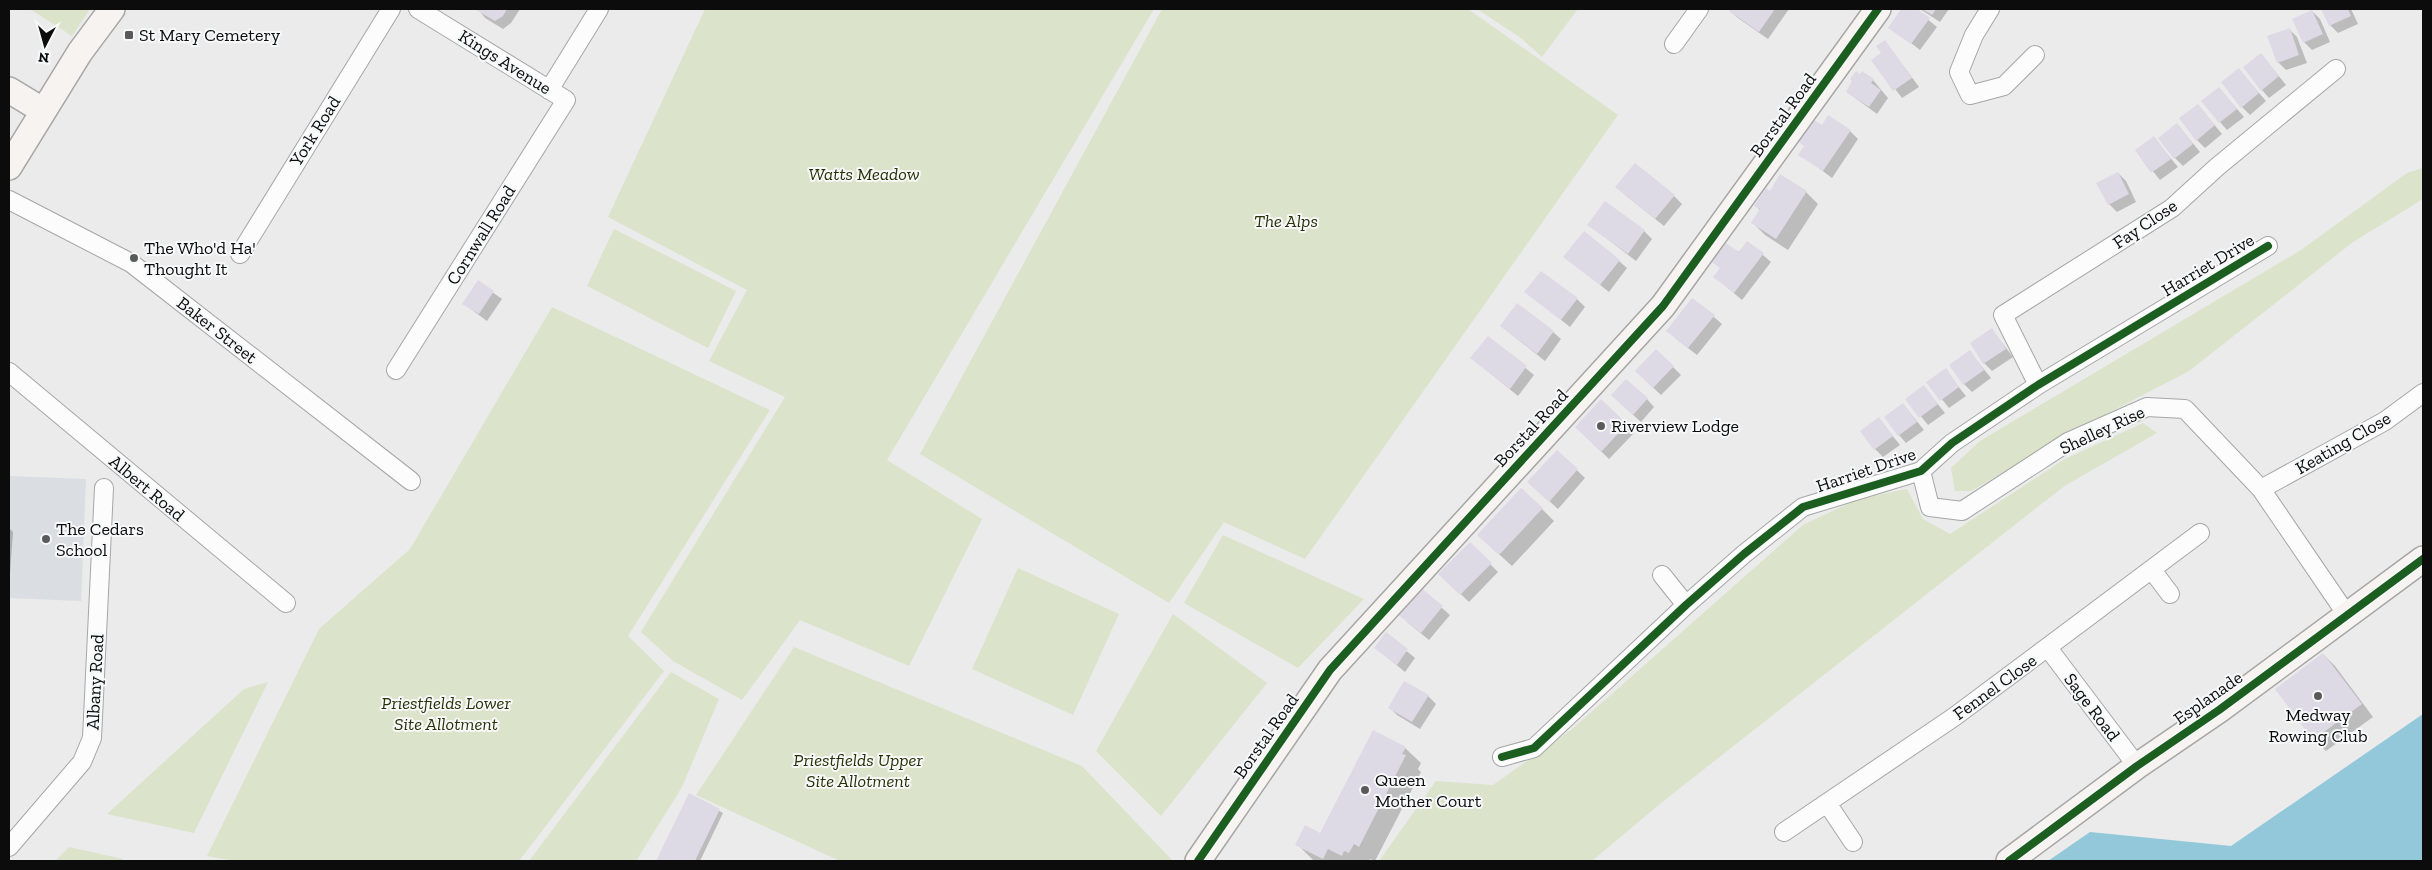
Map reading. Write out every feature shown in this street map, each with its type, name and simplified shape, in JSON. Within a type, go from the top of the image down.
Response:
[{"type":"street","points":[[9,167],[42,110],[80,52],[112,9]]},
{"type":"street","name":"York Road","points":[[240,254],[391,9]]},
{"type":"street","name":"Kings Avenue","points":[[418,9],[566,100]]},
{"type":"street","points":[[550,90],[600,9]]},
{"type":"street","points":[[1674,44],[1699,9]]},
{"type":"street","name":"Borstal Road","points":[[1198,861],[1330,670],[1664,306],[1878,9]]},
{"type":"street","points":[[1990,9],[1974,35],[1959,72],[1970,95],[2004,86],[2034,55]]},
{"type":"street","name":"Fay Close","points":[[2038,385],[2003,315],[2172,208],[2217,167],[2336,69]]},
{"type":"street","points":[[9,90],[42,110]]},
{"type":"street","name":"Cornwall Road","points":[[396,370],[566,100]]},
{"type":"street","name":"Baker Street","points":[[9,200],[131,263],[411,482]]},
{"type":"street","name":"Harriet Drive","points":[[1502,757],[1534,748],[1744,554],[1803,508],[1921,471],[1952,443],[2038,385],[2268,246]]},
{"type":"street","name":"Albert Road","points":[[9,372],[286,603]]},
{"type":"street","name":"Keating Close","points":[[2260,489],[2385,421],[2423,393]]},
{"type":"street","name":"Shelley Rise","points":[[1921,471],[1930,507],[1962,511],[2068,442],[2147,407],[2185,409],[2260,489],[2347,615]]},
{"type":"street","name":"Albany Road","points":[[9,847],[82,762],[92,738],[104,488]]},
{"type":"street","name":"Fennel Close","points":[[1784,832],[1954,717],[2200,533]]},
{"type":"street","name":"Esplanade","points":[[2009,861],[2137,766],[2219,710],[2423,559]]},
{"type":"street","points":[[2152,570],[2170,594]]},
{"type":"street","points":[[1662,575],[1686,606]]},
{"type":"street","name":"Sage Road","points":[[2048,648],[2137,766]]},
{"type":"street","points":[[1827,803],[1852,842]]},
{"type":"shaded area","name":"The Cedars School","points":[[9,476],[86,479],[81,601],[9,598]]},
{"type":"green space","points":[[30,9],[90,9],[72,36]]},
{"type":"green space","name":"Watts Meadow","points":[[705,9],[1154,9],[887,460],[982,519],[909,666],[800,620],[742,700],[673,661],[641,632],[785,397],[709,361],[747,290],[608,217]]},
{"type":"green space","name":"The Alps","points":[[1162,9],[1468,9],[1618,115],[1305,559],[1224,522],[1169,603],[920,454]]},
{"type":"green space","points":[[1477,9],[1578,9],[1542,57],[1521,38]]},
{"type":"green space","points":[[2423,168],[2423,199],[2353,242],[2189,371],[2097,419],[1971,491],[1955,491],[1951,468],[1980,441],[2301,250],[2407,173]]},
{"type":"green space","points":[[614,229],[736,291],[708,348],[587,286]]},
{"type":"green space","name":"Priestfields Lower Site Allotment","points":[[552,307],[770,410],[628,636],[664,671],[519,861],[236,861],[207,856],[319,629],[410,549]]},
{"type":"green space","points":[[2143,423],[2157,433],[2066,485],[1661,803],[1592,861],[1379,861],[1436,781],[1493,785],[1571,730],[1803,525],[1858,499],[1907,489],[1923,519],[1950,534],[2065,459]]},
{"type":"green space","points":[[1223,535],[1364,599],[1298,668],[1184,603]]},
{"type":"green space","points":[[1018,568],[1119,614],[1073,715],[972,669]]},
{"type":"green space","points":[[1173,614],[1267,683],[1161,816],[1096,751]]},
{"type":"green space","name":"Priestfields Upper Site Allotment","points":[[794,647],[1082,766],[1173,861],[840,861],[696,795]]},
{"type":"green space","points":[[671,672],[719,699],[682,787],[636,861],[529,861]]},
{"type":"green space","points":[[268,682],[194,833],[107,814],[244,689]]},
{"type":"green space","points":[[69,847],[123,859],[122,861],[55,861]]},
{"type":"water","points":[[2423,714],[2423,861],[2048,861],[2090,832],[2231,846]]},
{"type":"building","points":[[477,9],[507,9],[503,16],[495,21]]},
{"type":"building","points":[[1730,9],[1775,9],[1759,32],[1729,11]]},
{"type":"building","points":[[1901,9],[1917,9],[1930,18],[1911,44],[1888,28]]},
{"type":"building","points":[[1922,9],[1936,9],[1932,15]]},
{"type":"building","points":[[2321,9],[2348,9],[2351,16],[2329,26]]},
{"type":"building","points":[[2312,10],[2323,34],[2303,43],[2292,19]]},
{"type":"building","points":[[2290,28],[2299,55],[2277,63],[2267,36]]},
{"type":"building","points":[[1885,40],[1912,78],[1893,91],[1871,60],[1881,53],[1876,46]]},
{"type":"building","points":[[2261,53],[2279,76],[2261,91],[2243,67]]},
{"type":"building","points":[[2239,68],[2259,93],[2241,108],[2221,82]]},
{"type":"building","points":[[1856,71],[1860,74],[1862,71],[1874,79],[1871,83],[1881,90],[1869,107],[1846,92],[1852,81],[1850,79]]},
{"type":"building","points":[[2219,87],[2237,109],[2219,123],[2201,101]]},
{"type":"building","points":[[2198,104],[2215,125],[2196,141],[2179,118]]},
{"type":"building","points":[[1828,115],[1851,130],[1823,171],[1798,155],[1804,146],[1799,142],[1814,120],[1822,125]]},
{"type":"building","points":[[2177,123],[2193,144],[2174,159],[2158,138]]},
{"type":"building","points":[[2154,136],[2171,159],[2151,173],[2135,150]]},
{"type":"building","points":[[1635,163],[1675,195],[1655,219],[1615,187]]},
{"type":"building","points":[[2118,172],[2129,194],[2108,205],[2096,183]]},
{"type":"building","points":[[1780,174],[1807,191],[1776,239],[1751,223],[1760,209],[1754,206],[1766,188],[1770,191]]},
{"type":"building","points":[[1605,201],[1645,230],[1628,254],[1587,225]]},
{"type":"building","points":[[1584,231],[1620,260],[1600,285],[1563,257]]},
{"type":"building","points":[[1747,241],[1764,253],[1734,293],[1713,277],[1720,268],[1712,262],[1726,243],[1739,252]]},
{"type":"building","points":[[1541,271],[1578,298],[1561,320],[1524,292]]},
{"type":"building","points":[[478,280],[494,291],[479,314],[462,304]]},
{"type":"building","points":[[1692,298],[1715,315],[1688,348],[1666,331]]},
{"type":"building","points":[[1517,303],[1554,331],[1537,354],[1500,326]]},
{"type":"building","points":[[1992,328],[2006,349],[1983,364],[1970,343]]},
{"type":"building","points":[[1488,336],[1527,366],[1510,389],[1470,358]]},
{"type":"building","points":[[1656,349],[1674,366],[1653,388],[1635,371]]},
{"type":"building","points":[[1970,350],[1984,370],[1963,385],[1949,365]]},
{"type":"building","points":[[1946,368],[1959,387],[1940,401],[1926,382]]},
{"type":"building","points":[[1626,379],[1648,398],[1633,415],[1611,395]]},
{"type":"building","points":[[1924,385],[1938,404],[1919,418],[1905,399]]},
{"type":"building","name":"Riverview Lodge","points":[[1601,399],[1627,424],[1601,452],[1575,427]]},
{"type":"building","points":[[1903,403],[1917,422],[1898,436],[1884,417]]},
{"type":"building","points":[[1879,417],[1893,436],[1874,450],[1860,431]]},
{"type":"building","points":[[1557,450],[1578,469],[1549,502],[1527,482]]},
{"type":"building","points":[[1521,488],[1543,508],[1499,555],[1477,535]]},
{"type":"building","points":[[1470,542],[1492,563],[1460,595],[1438,574]]},
{"type":"building","points":[[1420,587],[1443,606],[1421,633],[1397,614]]},
{"type":"building","points":[[1386,632],[1408,649],[1397,665],[1374,648]]},
{"type":"building","name":"Medway Rowing Club","points":[[2323,653],[2362,704],[2313,740],[2275,689]]},
{"type":"building","points":[[1404,681],[1429,695],[1412,722],[1388,708]]},
{"type":"building","name":"Queen Mother Court","points":[[1373,730],[1406,747],[1402,754],[1406,755],[1359,847],[1354,844],[1349,853],[1344,851],[1342,856],[1328,849],[1323,859],[1295,845],[1305,825],[1320,833]]},
{"type":"building","points":[[689,793],[720,809],[695,861],[656,861]]},
{"type":"cycle path","points":[[1198,861],[1330,670],[1663,306],[1878,9]]},
{"type":"cycle path","points":[[1502,757],[1534,748],[1686,605],[1744,554],[1803,507],[1921,471],[1952,443],[2038,385],[2268,246]]},
{"type":"cycle path","points":[[2009,861],[2137,766],[2219,710],[2423,559]]},
{"type":"place","name":"St Mary Cemetery","points":[[129,35]]},
{"type":"place","name":"The Who'd Ha' Thought It","points":[[134,258]]},
{"type":"place","name":"Riverview Lodge","points":[[1601,426]]},
{"type":"place","name":"The Cedars School","points":[[46,539]]},
{"type":"place","name":"Medway Rowing Club","points":[[2318,696]]},
{"type":"place","name":"Queen Mother Court","points":[[1365,790]]}]
